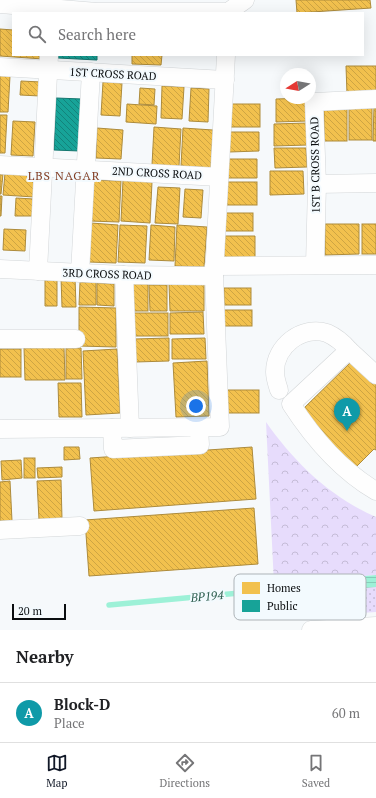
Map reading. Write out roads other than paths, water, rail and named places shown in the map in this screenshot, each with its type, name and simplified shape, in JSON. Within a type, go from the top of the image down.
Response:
[{"type":"street","points":[[229,12],[245,0]]},
{"type":"street","points":[[0,4],[52,11],[97,12]]},
{"type":"street","points":[[0,430],[220,427],[214,271],[226,56]]},
{"type":"street","points":[[38,271],[49,63]]},
{"type":"street","name":"1ST CROSS ROAD","points":[[0,67],[49,63],[91,72],[225,80]]},
{"type":"street","points":[[80,273],[91,72]]},
{"type":"street","name":"1ST B CROSS ROAD","points":[[315,265],[317,184],[314,102],[376,100]]},
{"type":"street","name":"2ND CROSS ROAD","points":[[0,165],[219,177]]},
{"type":"street","points":[[317,184],[376,183]]},
{"type":"street","points":[[214,271],[315,265],[376,265]]},
{"type":"street","name":"3RD CROSS ROAD","points":[[0,269],[124,275],[214,271]]},
{"type":"street","points":[[124,275],[130,428]]},
{"type":"street","points":[[279,390],[275,372],[276,363],[284,346],[290,340],[299,335],[317,332],[327,333],[335,337],[376,375]]},
{"type":"street","points":[[0,339],[76,339]]},
{"type":"street","points":[[349,350],[291,404],[319,443],[354,476],[376,492]]},
{"type":"street","points":[[112,428],[114,450],[200,445],[199,428]]},
{"type":"street","points":[[0,530],[80,526]]},
{"type":"street","points":[[311,630],[376,626]]},
{"type":"waterway","name":"BP194","points":[[109,605],[234,594]]},
{"type":"place","name":"Block-D","points":[[347,431]]},
{"type":"district","name":"LBS NAGAR","points":[[64,175]]}]
